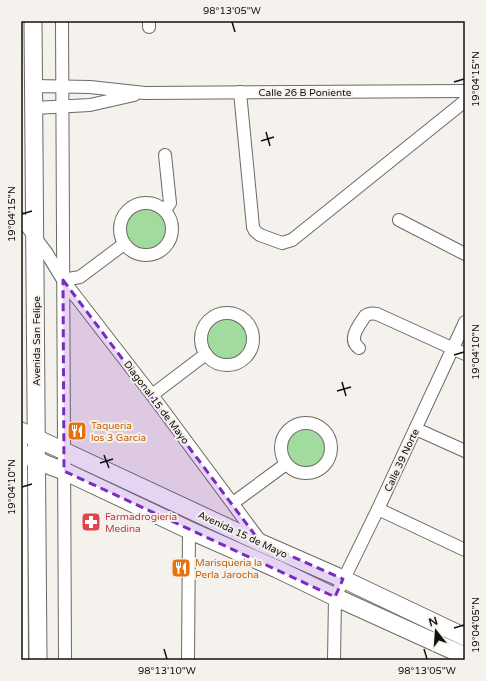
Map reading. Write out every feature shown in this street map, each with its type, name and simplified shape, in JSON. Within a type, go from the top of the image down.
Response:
[{"type":"main road","name":"Avenida San Felipe","points":[[33,21],[39,86]]},
{"type":"main road","name":"Avenida San Felipe","points":[[38,660],[31,439],[39,86],[44,21]]},
{"type":"main road","name":"Avenida San Felipe","points":[[31,439],[46,252],[39,108]]},
{"type":"main road","name":"Avenida 15 de Mayo","points":[[31,439],[64,451],[465,637]]},
{"type":"main road","name":"Avenida San Felipe","points":[[32,458],[49,660]]},
{"type":"main road","name":"Avenida 15 de Mayo","points":[[32,458],[64,471],[189,530],[465,656]]},
{"type":"street","points":[[62,21],[65,660]]},
{"type":"street","name":"Calle 26 B Poniente","points":[[39,86],[90,87],[145,93],[465,91]]},
{"type":"street","points":[[90,87],[90,104]]},
{"type":"street","points":[[240,92],[253,226],[255,231],[260,235],[282,243],[292,240],[465,102]]},
{"type":"street","name":"Calle 26 B Poniente","points":[[39,108],[90,104],[145,93]]},
{"type":"street","points":[[165,155],[170,203],[165,210]]},
{"type":"street","points":[[147,203],[157,205],[165,210],[170,218],[172,228],[171,237],[166,246],[159,252],[150,255],[140,255],[131,251],[124,244],[120,235],[120,226],[123,216],[129,209],[138,204],[147,203]]},
{"type":"street","name":"Diagonal 15 de Mayo","points":[[21,218],[46,252],[63,280],[233,503],[277,569]]},
{"type":"street","points":[[399,220],[465,254]]},
{"type":"street","points":[[63,280],[80,277],[124,244]]},
{"type":"street","points":[[228,313],[237,315],[245,320],[251,328],[253,337],[252,346],[248,355],[240,361],[232,364],[222,364],[213,360],[206,354],[202,345],[201,336],[204,327],[210,319],[219,314],[228,313]]},
{"type":"street","points":[[358,348],[353,342],[353,337],[365,316],[373,313],[465,354]]},
{"type":"street","name":"Calle 39 Norte","points":[[335,597],[342,579],[378,509],[416,429],[465,322]]},
{"type":"street","points":[[152,395],[206,354]]},
{"type":"street","points":[[302,423],[311,423],[320,426],[326,432],[331,440],[332,448],[326,465],[319,470],[310,473],[301,473],[293,470],[286,464],[280,448],[282,439],[290,428],[302,423]]},
{"type":"street","points":[[416,429],[465,451]]},
{"type":"street","name":"Avenida San Felipe","points":[[22,652],[32,458],[31,439]]},
{"type":"street","points":[[233,503],[286,464]]},
{"type":"street","points":[[378,509],[465,550]]},
{"type":"street","points":[[188,660],[189,530]]},
{"type":"street","points":[[334,660],[335,597]]},
{"type":"highlighted area","points":[[63,280],[261,543],[343,579],[335,597],[64,471]]},
{"type":"green space","points":[[146,206],[166,216],[168,239],[148,253],[128,243],[125,220]]},
{"type":"green space","points":[[227,317],[247,327],[249,349],[229,363],[208,353],[206,330]]},
{"type":"green space","points":[[306,426],[326,436],[328,459],[308,473],[287,462],[285,440]]},
{"type":"place","name":"Taqueria los 3 Garcia","points":[[77,431]]},
{"type":"place","name":"Farmadrogieria Medina","points":[[91,522]]},
{"type":"place","name":"Marisqueria la Perla Jarocha","points":[[181,568]]}]
